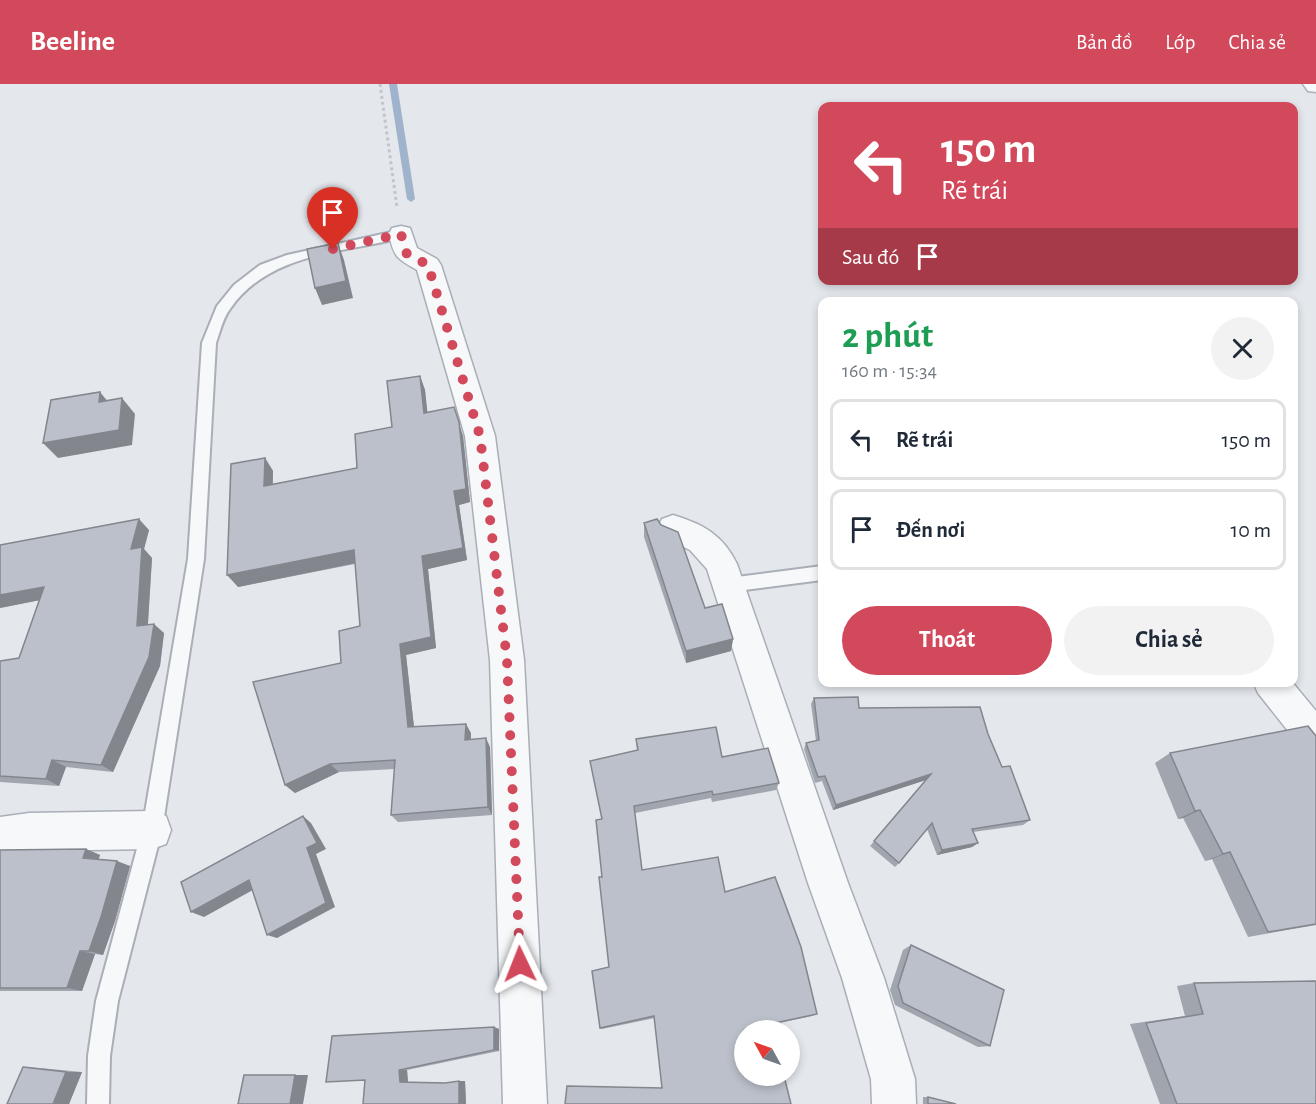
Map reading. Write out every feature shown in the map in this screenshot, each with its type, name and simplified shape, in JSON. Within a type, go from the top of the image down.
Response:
[{"type":"street","points":[[401,234],[406,253],[428,265],[480,436],[507,660],[525,1104]]},
{"type":"street","points":[[673,528],[693,533],[708,545],[721,564],[828,883],[863,978],[892,1079],[894,1104]]},
{"type":"street","points":[[1274,687],[1316,738]]},
{"type":"street","points":[[0,836],[29,832],[153,830]]},
{"type":"lane","points":[[98,1104],[99,1056],[107,1001],[153,830],[196,559],[209,344],[222,309],[239,288],[265,268],[287,259],[401,234]]},
{"type":"lane","points":[[729,585],[818,574]]},
{"type":"path","points":[[380,84],[401,234]]},
{"type":"building","points":[[338,243],[346,281],[315,288],[307,249]]},
{"type":"building","points":[[420,376],[424,413],[454,407],[459,422],[466,489],[454,491],[463,548],[422,556],[431,637],[400,644],[408,727],[466,724],[465,740],[486,738],[488,807],[391,815],[395,760],[330,764],[285,785],[253,682],[341,663],[339,631],[360,626],[354,550],[227,575],[231,464],[265,458],[264,486],[357,468],[355,434],[392,427],[387,381]]},
{"type":"building","points":[[100,392],[99,402],[122,398],[119,430],[43,443],[51,400]]},
{"type":"building","points":[[139,519],[131,549],[142,547],[137,626],[154,624],[149,657],[101,765],[52,760],[46,779],[0,776],[0,661],[19,658],[44,587],[0,595],[0,545]]},
{"type":"building","points":[[657,519],[661,525],[678,532],[705,608],[722,604],[733,639],[686,651],[644,523]]},
{"type":"building","points":[[858,697],[859,708],[980,707],[1002,767],[1010,766],[1030,820],[972,829],[978,843],[942,850],[932,823],[899,863],[874,841],[931,774],[836,805],[825,776],[818,777],[806,743],[819,740],[814,698]]},
{"type":"building","points":[[1308,726],[1316,736],[1316,924],[1268,932],[1230,852],[1223,854],[1200,810],[1195,811],[1170,753]]},
{"type":"building","points":[[716,727],[722,757],[768,748],[779,783],[713,795],[712,791],[634,806],[642,870],[718,857],[725,892],[775,877],[801,947],[817,1014],[789,1020],[734,1020],[734,1086],[786,1086],[791,1104],[565,1104],[567,1086],[662,1088],[654,1016],[600,1028],[592,971],[609,967],[599,877],[602,877],[596,820],[602,819],[590,761],[638,750],[636,739]]},
{"type":"building","points":[[303,816],[317,843],[307,848],[326,903],[267,935],[249,880],[191,912],[181,882]]},
{"type":"building","points":[[86,849],[83,858],[117,861],[89,951],[80,951],[67,988],[0,988],[0,850]]},
{"type":"building","points":[[911,945],[1004,990],[990,1046],[903,1003],[898,986]]},
{"type":"building","points":[[1316,981],[1316,1104],[1177,1104],[1146,1023],[1203,1014],[1194,983]]},
{"type":"building","points":[[494,1027],[494,1050],[399,1070],[400,1082],[459,1081],[459,1104],[363,1104],[365,1080],[326,1082],[332,1036]]},
{"type":"building","points":[[23,1067],[66,1072],[53,1104],[7,1104]]},
{"type":"building","points":[[244,1075],[295,1075],[290,1104],[238,1104]]},
{"type":"building","points":[[928,1097],[956,1104],[928,1104]]},
{"type":"waterway","points":[[393,84],[411,199]]},
{"type":"route","points":[[333,249],[401,234],[406,253],[428,265],[480,436],[507,660],[520,964]]}]
